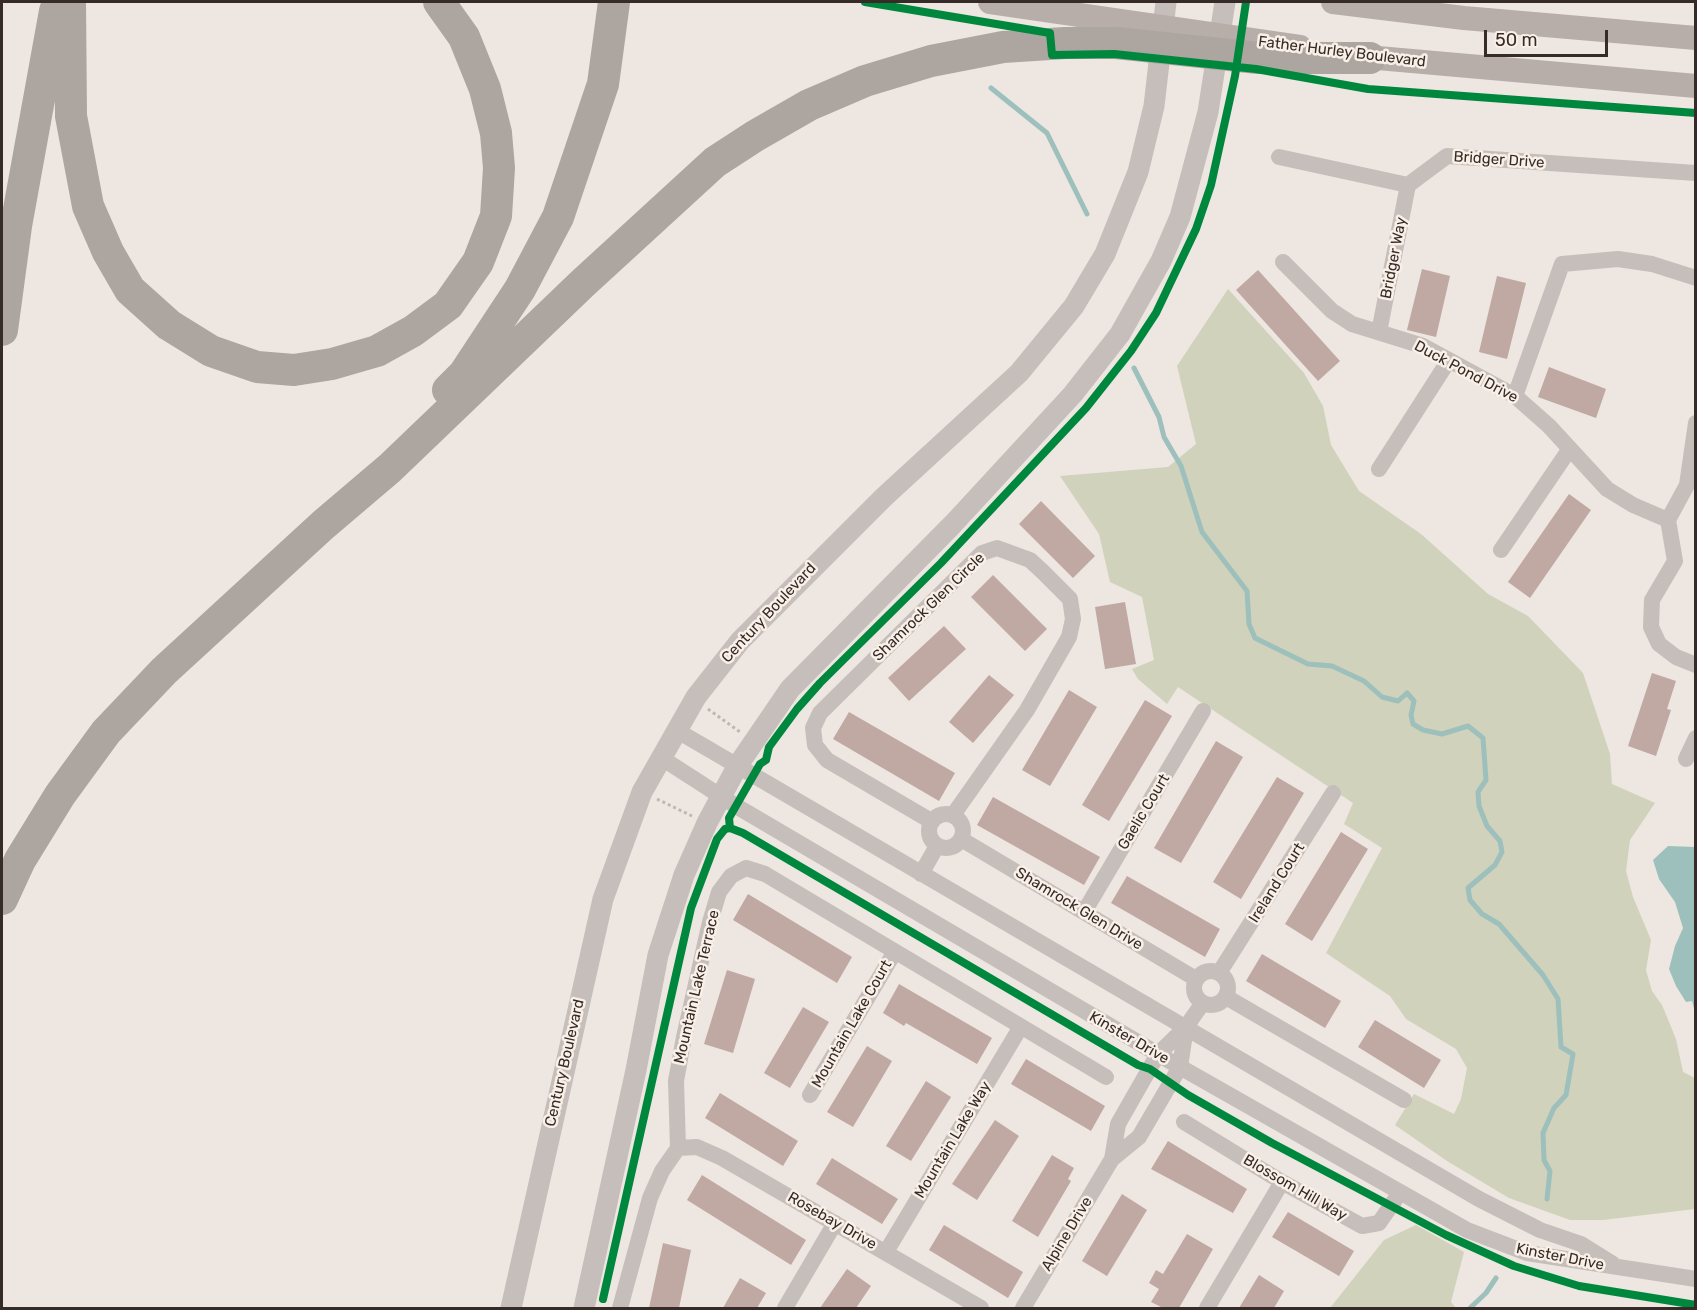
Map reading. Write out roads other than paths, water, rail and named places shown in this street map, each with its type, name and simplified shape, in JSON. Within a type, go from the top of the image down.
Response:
[{"type":"highway","points":[[2,330],[16,226],[56,2]]},
{"type":"highway","points":[[70,2],[71,116],[88,206],[108,252],[130,290],[169,325],[211,351],[257,367],[294,370],[332,364],[377,351],[412,331],[448,305],[478,262],[496,216],[499,168],[496,133],[485,89],[464,37],[439,2]]},
{"type":"highway","points":[[323,525],[464,374],[520,290],[558,217],[586,141],[603,84],[614,2]]},
{"type":"highway","points":[[2,900],[20,860],[60,795],[105,732],[164,671],[323,525],[390,468],[582,283],[715,162],[755,136],[809,105],[846,89],[931,61],[1003,47],[1065,43],[1118,33],[1259,49],[1370,58]]},
{"type":"main road","points":[[990,2],[1118,33]]},
{"type":"main road","points":[[1333,2],[1464,18],[1695,38]]},
{"type":"main road","name":"Father Hurley Boulevard","points":[[1370,58],[1695,86]]},
{"type":"street","name":"Century Boulevard","points":[[511,1308],[603,899],[642,792],[696,697],[740,641],[884,497],[1019,373],[1074,306],[1105,254],[1138,172],[1154,106],[1166,2]]},
{"type":"street","points":[[584,1308],[636,1071],[658,955],[684,874],[707,823],[738,765],[790,689],[961,516],[1073,394],[1120,334],[1161,261],[1180,217],[1208,112],[1225,2]]},
{"type":"street","name":"Bridger Drive","points":[[1408,185],[1447,156],[1695,173]]},
{"type":"street","points":[[1279,157],[1408,185]]},
{"type":"street","name":"Bridger Way","points":[[1379,332],[1408,185]]},
{"type":"street","points":[[1515,396],[1562,264],[1618,259],[1652,264],[1695,278]]},
{"type":"street","name":"Duck Pond Drive","points":[[1283,262],[1332,311],[1352,324],[1423,346],[1515,396],[1549,426],[1607,489],[1633,505],[1668,520]]},
{"type":"street","points":[[1379,469],[1449,360]]},
{"type":"street","points":[[1695,423],[1687,485],[1668,520],[1675,561],[1652,600],[1651,627],[1659,644],[1676,657],[1695,665]]},
{"type":"street","points":[[1501,550],[1569,450]]},
{"type":"street","name":"Shamrock Glen Circle","points":[[931,821],[827,760],[815,745],[813,728],[820,713],[941,593],[982,553],[996,548],[1030,560],[1070,599],[1073,619],[1069,636],[1027,710],[953,815]]},
{"type":"street","name":"Gaelic Court","points":[[1084,912],[1203,711]]},
{"type":"street","name":"Kinster Drive","points":[[676,730],[1479,1199],[1540,1230],[1581,1244],[1619,1267]]},
{"type":"street","points":[[1686,759],[1695,738]]},
{"type":"street","name":"Kinster Drive","points":[[660,758],[721,797],[1180,1067],[1399,1194],[1467,1230],[1527,1253],[1695,1279]]},
{"type":"street","name":"Ireland Court","points":[[1219,973],[1334,793]]},
{"type":"street","points":[[943,813],[953,815],[962,823],[964,831],[961,839],[952,847],[937,846],[929,834],[931,821],[943,813]]},
{"type":"street","name":"Shamrock Glen Drive","points":[[961,839],[1196,980]]},
{"type":"street","points":[[921,874],[937,846]]},
{"type":"street","name":"Mountain Lake Terrace","points":[[678,1148],[676,1081],[710,922],[719,892],[731,876],[746,868],[765,874],[894,953],[1106,1077]]},
{"type":"street","name":"Mountain Lake Court","points":[[810,1095],[894,953]]},
{"type":"street","points":[[1208,971],[1219,973],[1227,981],[1226,997],[1217,1005],[1202,1004],[1194,992],[1196,980],[1208,971]]},
{"type":"street","points":[[1226,997],[1404,1100]]},
{"type":"street","points":[[1186,1027],[1202,1004]]},
{"type":"street","name":"Alpine Drive","points":[[1112,1159],[1118,1124],[1158,1054],[1186,1027]]},
{"type":"street","name":"Alpine Drive","points":[[1023,1308],[1112,1159],[1139,1137],[1180,1067],[1186,1027]]},
{"type":"street","name":"Mountain Lake Way","points":[[886,1252],[1020,1028]]},
{"type":"street","name":"Blossom Hill Way","points":[[1184,1122],[1282,1182],[1362,1226],[1379,1223],[1399,1194]]},
{"type":"street","name":"Rosebay Drive","points":[[678,1148],[697,1147],[722,1158],[886,1252],[973,1306]]},
{"type":"street","points":[[620,1308],[650,1198],[662,1172],[678,1148]]},
{"type":"street","points":[[1207,1308],[1282,1182]]},
{"type":"street","points":[[785,1308],[836,1223]]},
{"type":"water","points":[[1668,846],[1695,847],[1695,1012],[1692,1001],[1686,1002],[1669,969],[1683,928],[1675,902],[1659,879],[1653,860]]},
{"type":"waterway","points":[[991,88],[1047,133],[1087,214]]},
{"type":"waterway","points":[[1134,368],[1159,417],[1164,437],[1181,466],[1202,532],[1247,591],[1249,624],[1255,638],[1308,664],[1332,666],[1364,681],[1382,697],[1398,701],[1407,693],[1414,701],[1411,715],[1413,724],[1423,730],[1442,734],[1468,726],[1483,738],[1486,780],[1478,792],[1479,806],[1487,826],[1500,841],[1502,852],[1495,865],[1468,888],[1470,900],[1482,914],[1499,924],[1543,975],[1558,999],[1561,1047],[1573,1054],[1566,1095],[1554,1108],[1543,1133],[1544,1160],[1550,1171],[1547,1199]]},
{"type":"waterway","points":[[1470,1308],[1486,1293],[1496,1278]]}]
